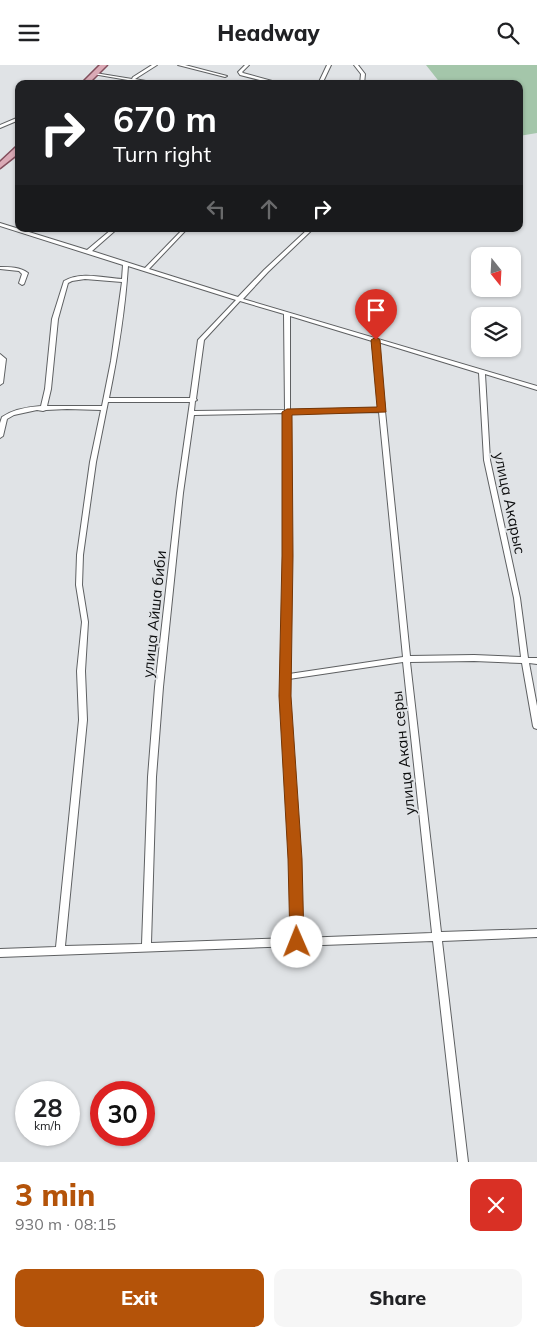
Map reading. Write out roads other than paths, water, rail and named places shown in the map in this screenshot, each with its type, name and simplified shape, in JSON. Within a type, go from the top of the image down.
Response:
[{"type":"main road","points":[[88,80],[104,65]]},
{"type":"main road","points":[[0,166],[15,153]]},
{"type":"street","points":[[134,78],[155,65]]},
{"type":"street","points":[[180,65],[225,75]]},
{"type":"street","points":[[188,67],[194,65]]},
{"type":"street","points":[[247,65],[240,72],[243,75],[264,80]]},
{"type":"street","points":[[322,80],[329,65]]},
{"type":"street","points":[[356,65],[363,75],[362,80]]},
{"type":"street","points":[[95,74],[143,80]]},
{"type":"street","points":[[0,127],[15,120]]},
{"type":"street","points":[[0,224],[15,228]]},
{"type":"street","points":[[28,232],[238,299],[537,388]]},
{"type":"street","points":[[88,252],[111,232]]},
{"type":"street","points":[[146,270],[182,232]]},
{"type":"street","name":"улица Айша биби","points":[[146,948],[155,732],[180,493],[202,341],[238,299],[308,232]]},
{"type":"street","points":[[60,951],[83,720],[81,671],[85,623],[79,585],[80,555],[93,461],[114,361],[126,264]]},
{"type":"street","points":[[0,268],[20,270],[25,273],[22,283]]},
{"type":"street","points":[[43,409],[48,389],[55,319],[66,282],[79,278],[124,281]]},
{"type":"street","points":[[287,313],[285,696],[295,859],[297,942]]},
{"type":"street","name":"улица Акан серы","points":[[376,340],[436,936],[463,1162]]},
{"type":"street","points":[[0,356],[3,359],[4,369],[0,383]]},
{"type":"street","points":[[456,364],[456,374]]},
{"type":"street","name":"улица Акарыс","points":[[482,372],[487,459],[516,598],[537,726]]},
{"type":"street","points":[[0,411],[15,412],[105,404],[194,400]]},
{"type":"street","points":[[193,413],[382,410]]},
{"type":"street","points":[[0,436],[4,418],[15,412]]},
{"type":"street","points":[[286,677],[407,659],[474,658],[537,661]]},
{"type":"street","points":[[0,953],[537,933]]}]
